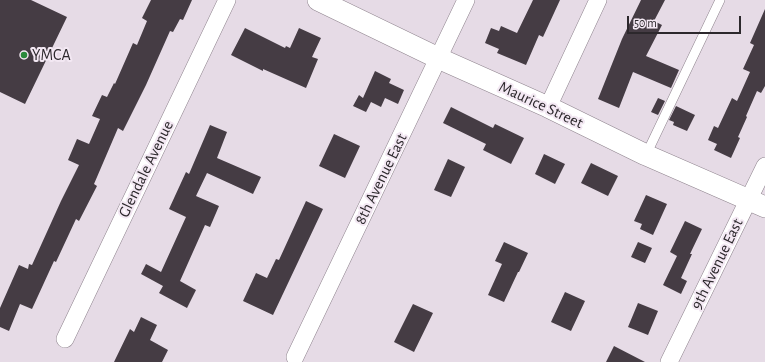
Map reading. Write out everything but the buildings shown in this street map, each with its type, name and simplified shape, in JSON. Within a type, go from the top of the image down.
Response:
[{"type":"street","name":"Glendale Avenue","points":[[65,339],[227,0]]},
{"type":"street","name":"Maurice Street","points":[[318,0],[438,58],[548,107],[646,155],[757,203]]},
{"type":"street","name":"8th Avenue East","points":[[295,357],[466,0]]},
{"type":"street","points":[[548,107],[598,0]]},
{"type":"street","name":"9th Avenue East","points":[[669,362],[757,203],[765,166]]},
{"type":"lane","points":[[646,155],[720,0]]},
{"type":"place","name":"YMCA","points":[[24,55]]}]
